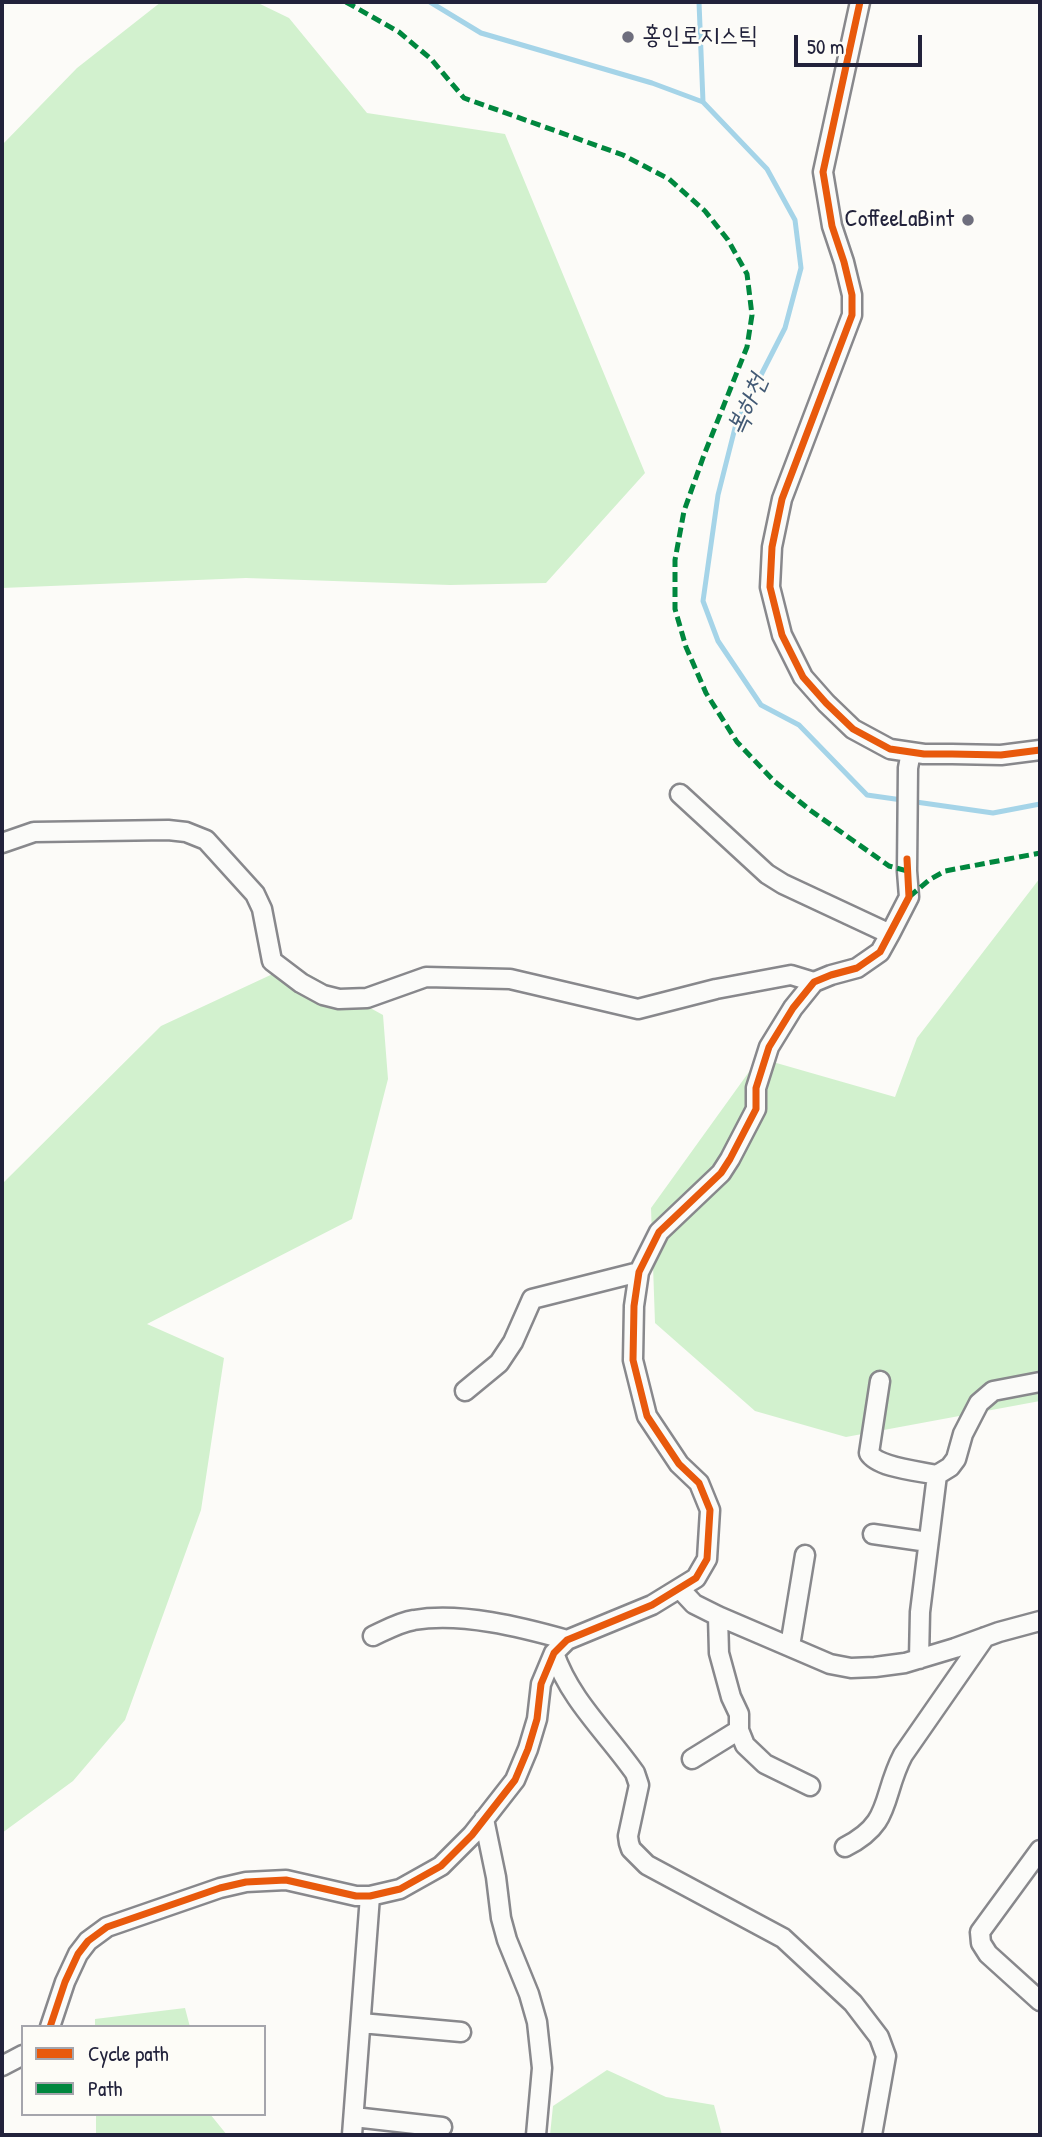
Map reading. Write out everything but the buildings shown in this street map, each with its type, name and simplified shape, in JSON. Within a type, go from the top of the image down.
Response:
[{"type":"street","points":[[860,2],[823,172],[832,226],[852,295],[852,315],[782,499],[772,547],[770,587],[782,635],[803,677],[826,704],[853,729],[909,760],[1040,750]]},
{"type":"street","points":[[51,2025],[78,1954],[88,1941],[107,1927],[220,1888],[246,1882],[286,1880],[356,1896],[370,1896],[400,1889],[441,1866],[472,1835],[515,1780],[537,1719],[541,1684],[554,1653],[566,1640],[652,1605],[696,1578],[707,1559],[710,1510],[699,1483],[679,1464],[647,1416],[633,1360],[634,1306],[639,1272],[659,1231],[722,1173],[756,1109],[757,1088],[769,1047],[793,1008],[814,982],[857,968],[880,952],[890,934],[909,897],[909,760]]},
{"type":"street","points":[[680,794],[767,874],[890,934]]},
{"type":"street","points":[[2,844],[34,832],[168,830],[186,832],[206,840],[256,894],[262,909],[272,961],[301,983],[323,995],[340,999],[367,998],[426,976],[510,979],[638,1009],[716,989],[791,975],[814,982]]},
{"type":"street","points":[[465,1391],[499,1363],[513,1342],[532,1299],[639,1272]]},
{"type":"street","points":[[880,1381],[869,1452],[872,1458],[881,1463],[937,1475],[950,1468],[956,1459],[963,1434],[978,1403],[993,1391],[1040,1382]]},
{"type":"street","points":[[919,1659],[920,1612],[937,1475]]},
{"type":"street","points":[[873,1534],[928,1542]]},
{"type":"street","points":[[790,1646],[804,1555]]},
{"type":"street","points":[[680,1589],[694,1604],[718,1616],[830,1664],[851,1668],[875,1667],[919,1659],[1040,1621]]},
{"type":"street","points":[[718,1616],[719,1653],[731,1697],[739,1714],[739,1730],[745,1745],[765,1763],[810,1786]]},
{"type":"street","points":[[373,1636],[411,1620],[433,1618],[503,1624],[566,1640]]},
{"type":"street","points":[[845,1847],[872,1830],[881,1816],[894,1773],[903,1755],[985,1637]]},
{"type":"street","points":[[554,1653],[572,1692],[635,1773],[639,1785],[628,1836],[631,1849],[647,1865],[783,1938],[853,2003],[879,2037],[886,2056],[872,2135]]},
{"type":"street","points":[[692,1759],[739,1730]]},
{"type":"street","points":[[484,1819],[501,1918],[537,2022],[542,2068],[536,2135]]},
{"type":"street","points":[[1040,1850],[980,1932],[981,1943],[988,1954],[1040,2001]]},
{"type":"street","points":[[370,1896],[353,2126],[442,2127]]},
{"type":"street","points":[[361,2023],[461,2032]]},
{"type":"street","points":[[2,2066],[21,2056]]},
{"type":"green space","points":[[161,2],[256,2],[289,18],[367,113],[505,134],[645,473],[546,583],[450,585],[246,578],[2,588],[2,145],[77,68]]},
{"type":"green space","points":[[1040,878],[1040,1401],[846,1437],[755,1411],[655,1323],[651,1208],[759,1058],[895,1097],[917,1038]]},
{"type":"green space","points":[[292,965],[383,1015],[388,1079],[352,1219],[147,1324],[224,1358],[201,1510],[125,1720],[73,1781],[2,1833],[2,1184],[161,1026]]},
{"type":"green space","points":[[185,2008],[189,2025],[95,2025],[95,2019]]},
{"type":"green space","points":[[607,2070],[666,2097],[714,2105],[722,2135],[550,2135],[553,2106]]},
{"type":"green space","points":[[96,2116],[212,2116],[227,2135],[96,2135]]},
{"type":"waterway","name":"복하천","points":[[430,2],[481,33],[652,83],[703,102],[767,169],[795,220],[801,268],[785,328],[736,424],[718,495],[703,601],[718,641],[761,705],[799,725],[867,795],[993,813],[1040,804]]},
{"type":"waterway","points":[[699,2],[703,102]]},
{"type":"marked path","points":[[346,2],[399,32],[431,59],[464,98],[623,155],[669,179],[705,211],[728,240],[747,274],[752,315],[747,347],[684,511],[675,560],[675,609],[686,647],[706,693],[737,742],[774,781],[810,810],[889,866],[907,871]]},
{"type":"marked path","points":[[909,897],[945,871],[1040,853]]},
{"type":"cycle path","points":[[860,2],[823,172],[832,226],[852,295],[852,315],[782,499],[772,547],[770,587],[782,635],[803,677],[853,729],[890,749],[924,754],[1001,755],[1040,750]]},
{"type":"cycle path","points":[[51,2025],[78,1954],[88,1941],[107,1927],[220,1888],[246,1882],[286,1880],[356,1896],[370,1896],[400,1889],[441,1866],[472,1835],[515,1780],[528,1749],[537,1719],[541,1684],[554,1653],[567,1640],[652,1605],[696,1578],[707,1559],[710,1510],[699,1483],[679,1464],[647,1416],[633,1360],[634,1306],[639,1272],[659,1232],[721,1173],[730,1159],[756,1109],[756,1088],[769,1047],[793,1008],[814,982],[857,968],[880,952],[909,897],[907,859]]},
{"type":"place","name":"홍인로지스틱","points":[[628,37]]},
{"type":"place","name":"CoffeeLaBint","points":[[968,220]]}]
